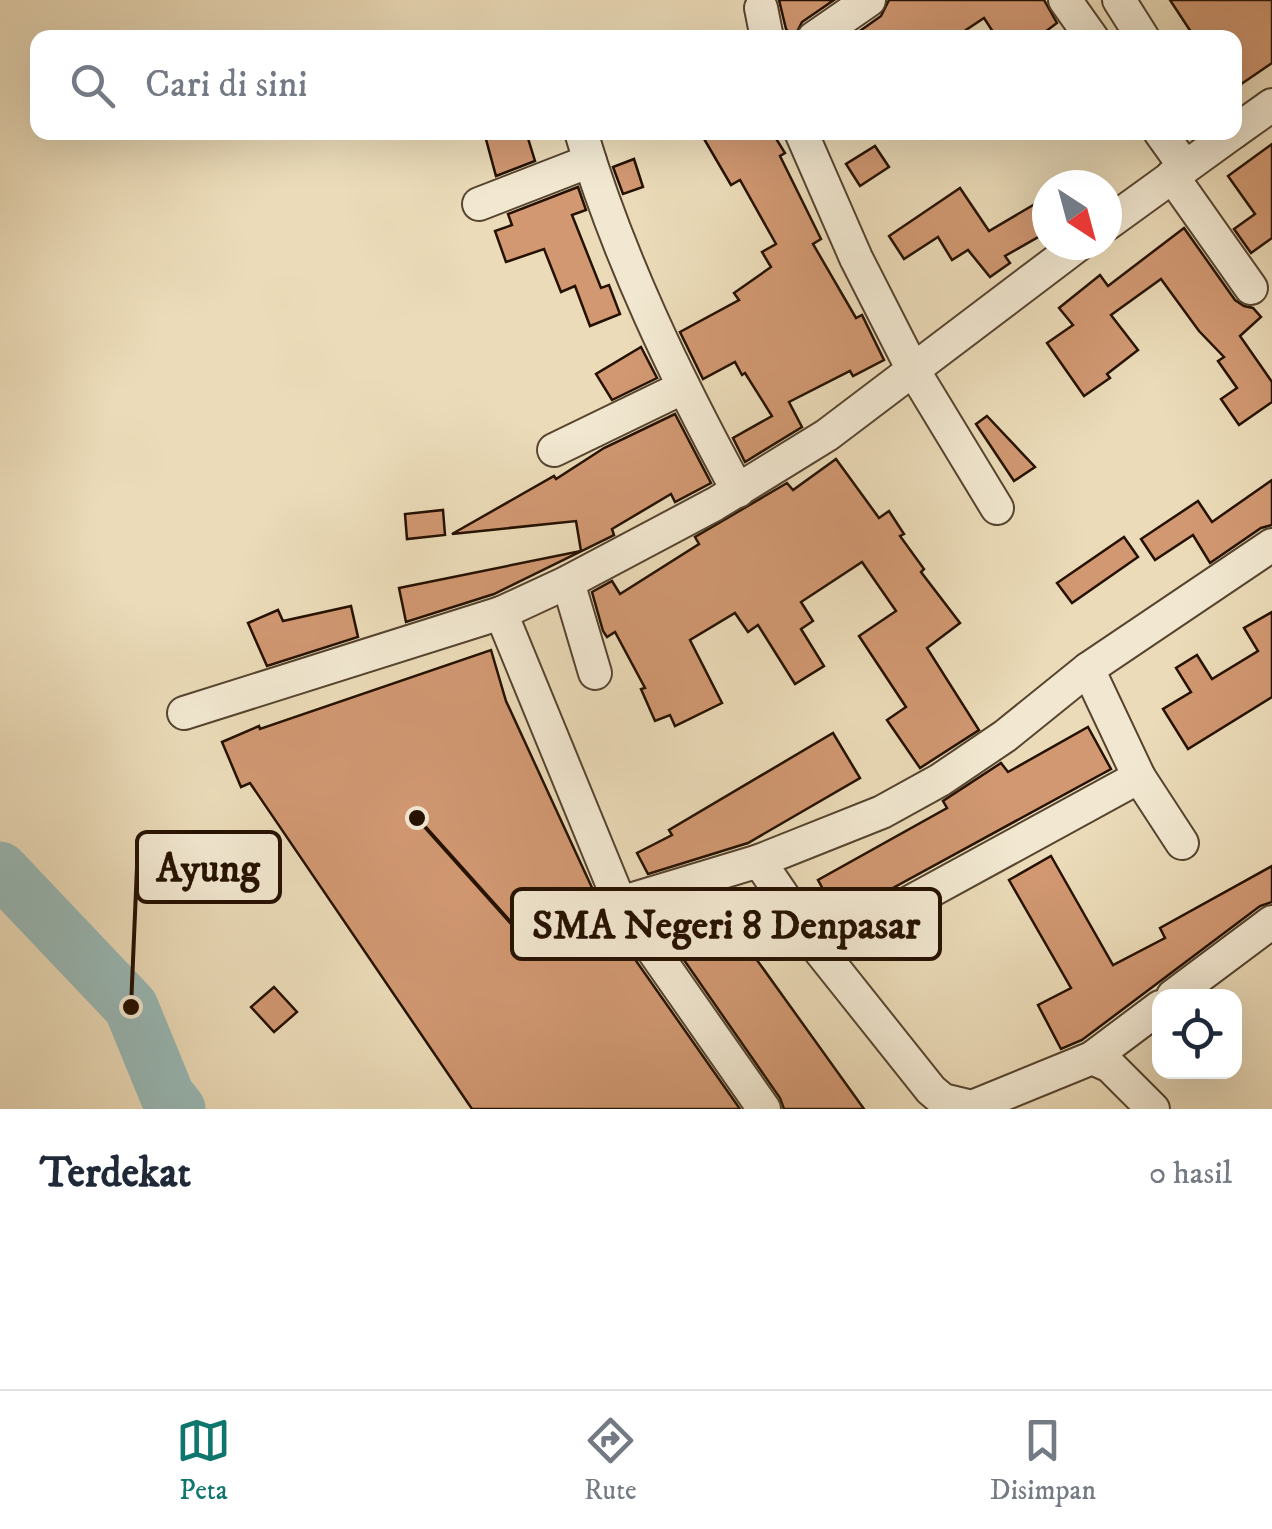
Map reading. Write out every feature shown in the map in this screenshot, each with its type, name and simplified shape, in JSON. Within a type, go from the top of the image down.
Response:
[{"type":"street","points":[[826,30],[870,0]]},
{"type":"street","points":[[1065,0],[1086,30]]},
{"type":"street","points":[[1119,0],[1138,30]]},
{"type":"street","points":[[1242,124],[1272,104]]},
{"type":"street","points":[[804,140],[856,258],[912,368],[997,508]]},
{"type":"street","points":[[479,204],[586,147],[682,388],[738,490]]},
{"type":"street","points":[[1122,212],[1206,148],[1250,288]]},
{"type":"street","points":[[184,713],[502,614],[568,582],[738,490],[826,435],[1058,260]]},
{"type":"street","points":[[554,450],[682,388]]},
{"type":"street","points":[[535,938],[620,903],[758,862],[882,812],[940,780],[1005,736],[1088,669],[1272,545]]},
{"type":"street","points":[[568,582],[595,673]]},
{"type":"street","points":[[502,614],[620,903],[764,1109]]},
{"type":"street","points":[[1088,669],[1139,777],[1182,843]]},
{"type":"street","points":[[903,906],[1139,777]]},
{"type":"street","points":[[758,862],[821,952],[943,1100],[972,1107],[1092,1058],[1152,1012]]},
{"type":"street","points":[[1182,989],[1272,922]]},
{"type":"street","points":[[1092,1058],[1110,1066],[1154,1109]]},
{"type":"building","points":[[779,0],[834,0],[802,22],[798,30],[786,29]]},
{"type":"building","points":[[889,0],[1044,0],[1057,23],[1048,30],[992,30],[984,18],[966,30],[861,30],[881,16]]},
{"type":"building","points":[[1170,0],[1272,0],[1272,63],[1242,84],[1242,30],[1190,30]]},
{"type":"building","points":[[486,140],[528,140],[535,161],[496,176]]},
{"type":"building","points":[[705,140],[777,140],[785,153],[780,156],[821,239],[813,244],[856,318],[862,315],[884,360],[853,376],[850,371],[789,402],[802,427],[745,462],[733,438],[772,416],[735,362],[703,379],[680,332],[739,300],[734,293],[771,267],[762,252],[776,244],[740,180],[731,185]]},
{"type":"building","points":[[1272,144],[1272,238],[1251,253],[1234,229],[1255,214],[1228,176]]},
{"type":"building","points":[[875,146],[889,167],[860,186],[846,164]]},
{"type":"building","points":[[634,159],[643,187],[623,194],[613,167]]},
{"type":"building","points":[[578,187],[586,210],[572,215],[601,288],[609,285],[620,314],[590,326],[575,286],[561,292],[544,249],[506,262],[495,231],[512,225],[508,214]]},
{"type":"building","points":[[960,188],[989,231],[1032,206],[1032,241],[1005,256],[1010,263],[990,277],[968,250],[952,260],[938,237],[904,259],[889,236]]},
{"type":"building","points":[[1184,228],[1235,300],[1253,308],[1261,317],[1240,336],[1272,382],[1272,402],[1239,425],[1221,399],[1237,388],[1218,361],[1224,357],[1199,331],[1161,279],[1111,315],[1138,350],[1107,374],[1110,378],[1084,396],[1047,343],[1073,325],[1059,308],[1100,275],[1108,286]]},
{"type":"building","points":[[641,347],[657,378],[612,400],[596,374]]},
{"type":"building","points":[[675,414],[711,483],[675,502],[671,494],[612,529],[614,535],[494,594],[406,622],[399,588],[581,551],[576,521],[452,534],[554,476],[556,479],[604,448]]},
{"type":"building","points":[[987,416],[1035,467],[1014,481],[976,424]]},
{"type":"building","points":[[836,459],[879,518],[889,511],[904,534],[900,536],[924,569],[921,572],[960,623],[927,648],[979,730],[920,768],[887,720],[906,707],[859,636],[896,611],[862,562],[801,602],[813,621],[801,629],[824,666],[795,684],[758,625],[748,632],[735,613],[690,640],[722,703],[675,726],[670,715],[655,721],[641,689],[645,688],[615,632],[607,637],[603,631],[592,592],[612,581],[620,594],[699,544],[695,537],[787,483],[793,490]]},
{"type":"building","points":[[1272,480],[1272,525],[1261,528],[1210,563],[1193,535],[1155,560],[1141,539],[1198,501],[1212,522]]},
{"type":"building","points":[[443,510],[445,535],[407,539],[405,514]]},
{"type":"building","points":[[1124,537],[1138,557],[1072,603],[1057,583]]},
{"type":"building","points":[[351,606],[358,637],[267,666],[248,623],[278,610],[283,621]]},
{"type":"building","points":[[1272,612],[1272,697],[1188,749],[1163,709],[1191,692],[1176,668],[1197,655],[1212,679],[1258,651],[1244,628]]},
{"type":"building","points":[[491,650],[506,701],[594,892],[527,920],[515,934],[517,946],[531,958],[542,957],[613,928],[740,1109],[472,1109],[250,783],[241,787],[222,742],[259,726],[260,729]]},
{"type":"building","points":[[1088,727],[1111,769],[893,888],[884,900],[842,924],[818,880],[947,808],[943,801],[1001,763],[1008,772]]},
{"type":"building","points":[[833,733],[860,778],[748,843],[648,874],[637,853]]},
{"type":"building","points":[[1051,856],[1113,965],[1165,938],[1160,928],[1272,866],[1272,902],[1260,906],[1082,1040],[1061,1049],[1038,1005],[1071,988],[1009,880]]},
{"type":"building","points":[[711,896],[864,1109],[784,1109],[652,914]]},
{"type":"building","points":[[274,987],[297,1012],[274,1032],[251,1007]]},
{"type":"waterway","points":[[0,869],[131,1007],[167,1095],[178,1109]]},
{"type":"place","name":"SMA Negeri 8 Denpasar","points":[[417,818]]},
{"type":"place","name":"Ayung","points":[[131,1007]]}]
